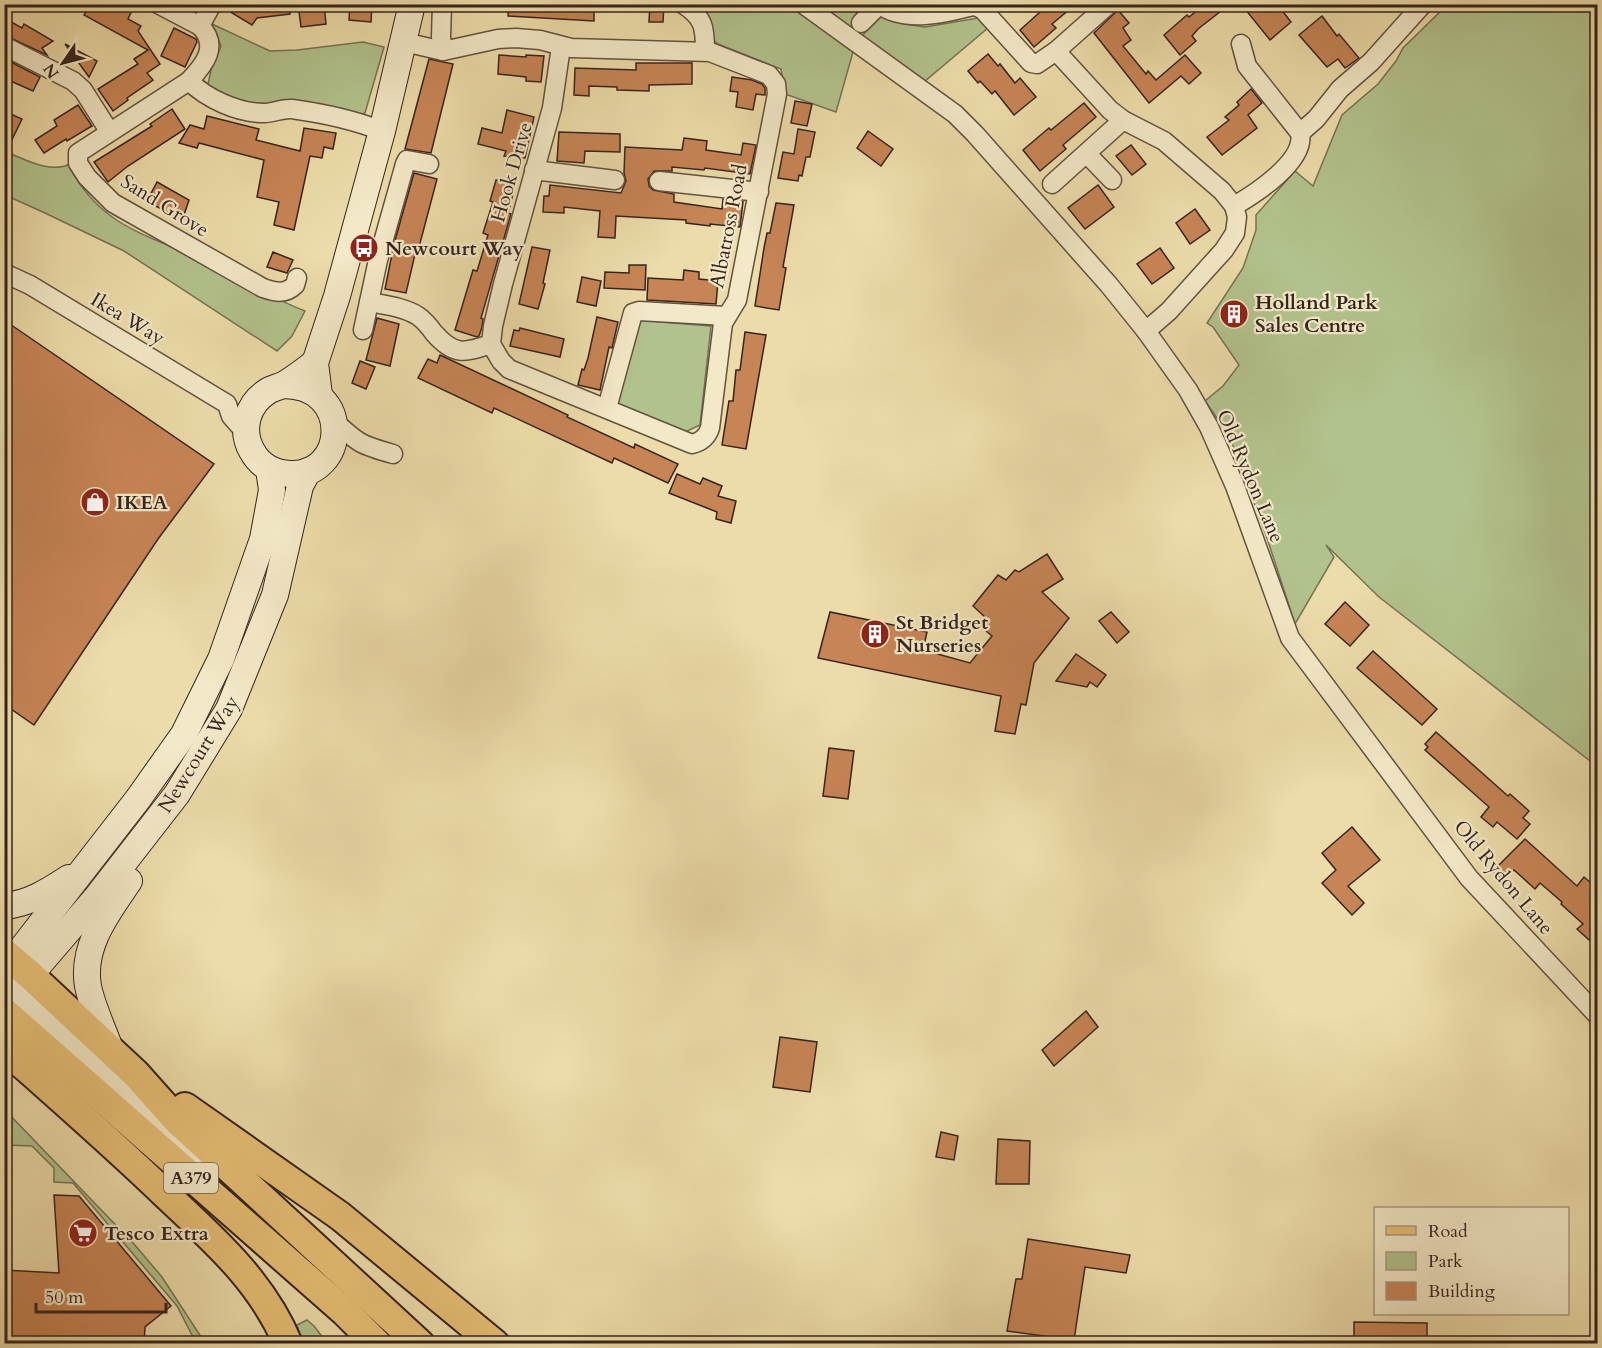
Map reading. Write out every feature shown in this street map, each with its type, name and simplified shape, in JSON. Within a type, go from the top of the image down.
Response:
[{"type":"main road","name":"A379","points":[[13,972],[136,1074],[340,1216],[495,1344]]},
{"type":"main road","name":"A379","points":[[4,1012],[345,1312],[377,1344]]},
{"type":"main road","points":[[4,1048],[112,1144],[231,1256],[253,1283],[279,1322],[288,1344]]},
{"type":"main road","name":"A379","points":[[136,1074],[177,1120],[420,1344]]},
{"type":"street","points":[[158,4],[200,26],[212,4]]},
{"type":"street","points":[[319,396],[315,363],[337,296],[382,131],[412,4]]},
{"type":"street","points":[[442,4],[443,51]]},
{"type":"street","points":[[683,4],[694,12],[702,23],[705,51]]},
{"type":"street","name":"Old Rydon Lane","points":[[803,4],[955,114],[1102,276],[1146,331],[1188,390],[1209,427],[1253,533],[1290,638],[1469,878],[1598,1016]]},
{"type":"street","points":[[861,23],[880,5],[890,11],[911,14],[931,14],[978,6],[1031,63],[1037,64],[1056,51],[1109,4]]},
{"type":"street","points":[[1300,133],[1316,119],[1340,89],[1371,62],[1424,4]]},
{"type":"street","name":"Sand Grove","points":[[200,26],[208,34],[207,59],[189,81],[78,153],[78,163],[87,177],[113,203],[263,288],[285,292],[295,285],[297,278]]},
{"type":"street","name":"Albatross Road","points":[[404,42],[443,51],[498,39],[516,38],[540,40],[561,47],[715,52],[769,75],[776,84],[777,94],[737,300],[723,323],[708,434],[703,440],[692,444],[607,408]]},
{"type":"street","points":[[1234,206],[1262,187],[1292,161],[1301,139],[1300,133],[1246,66],[1241,44]]},
{"type":"street","points":[[4,46],[73,81],[83,90],[109,131]]},
{"type":"street","name":"Hook Drive","points":[[490,344],[494,317],[552,108],[561,47]]},
{"type":"street","points":[[1056,51],[1110,110],[1123,120],[1164,141],[1221,191],[1234,206],[1237,218],[1235,233],[1224,250],[1169,311],[1146,331]]},
{"type":"street","points":[[189,81],[205,95],[222,104],[260,113],[291,109],[365,124],[382,131]]},
{"type":"street","points":[[1052,184],[1123,120]]},
{"type":"street","points":[[1087,154],[1112,180]]},
{"type":"street","points":[[363,330],[378,260],[405,164],[407,160],[413,160],[429,164]]},
{"type":"street","points":[[534,170],[615,180]]},
{"type":"street","points":[[659,181],[759,192]]},
{"type":"street","name":"Ikea Way","points":[[4,273],[40,291],[226,404],[231,416],[245,432]]},
{"type":"street","points":[[369,302],[408,310],[426,322],[440,340],[458,352],[468,352],[490,344],[501,361],[510,369],[607,408],[633,313],[639,310],[726,316]]},
{"type":"street","points":[[283,385],[296,385],[309,389],[319,396],[329,407],[334,421],[335,436],[330,451],[317,466],[295,474],[269,469],[260,462],[252,453],[245,432],[249,414],[258,398],[283,385],[315,363]]},
{"type":"street","points":[[226,404],[243,397],[258,398]]},
{"type":"street","points":[[334,421],[363,446],[393,454]]},
{"type":"street","points":[[330,451],[363,446]]},
{"type":"street","name":"Newcourt Way","points":[[13,972],[86,867],[184,734],[221,659],[263,539],[272,490],[269,469]]},
{"type":"street","name":"Newcourt Way","points":[[13,972],[90,906],[177,794],[229,709],[275,595],[300,486],[308,471]]},
{"type":"street","points":[[111,1052],[88,985],[89,956],[96,931],[145,857],[177,794]]},
{"type":"street","points":[[4,906],[16,905],[45,894],[86,867]]},
{"type":"street","points":[[13,972],[27,1003],[144,1111],[279,1255]]},
{"type":"green space","points":[[691,5],[792,5],[853,52],[836,112],[785,94],[781,69],[718,44],[712,39]]},
{"type":"green space","points":[[822,5],[868,5],[851,28]]},
{"type":"green space","points":[[1447,5],[1597,5],[1597,770],[1590,761],[1379,597],[1326,545],[1334,557],[1295,624],[1266,535],[1229,435],[1205,401],[1223,386],[1239,365],[1213,327],[1207,323],[1243,268],[1256,230],[1256,215],[1295,171],[1313,186],[1342,115],[1378,84],[1403,48]]},
{"type":"green space","points":[[880,16],[904,24],[925,27],[978,18],[988,28],[925,81],[861,37]]},
{"type":"green space","points":[[212,24],[270,51],[363,42],[384,47],[365,113],[359,115],[309,102],[284,100],[263,105],[244,103],[212,90],[208,84],[221,46]]},
{"type":"green space","points":[[4,151],[45,166],[62,167],[70,164],[69,166],[95,203],[126,226],[305,311],[292,336],[277,351],[124,251],[5,195]]},
{"type":"green space","points":[[636,320],[711,326],[700,425],[681,434],[613,402]]},
{"type":"green space","points":[[5,1110],[134,1244],[162,1277],[205,1343],[196,1343],[177,1306],[73,1183],[54,1182],[54,1168],[32,1146],[5,1145]]},
{"type":"green space","points":[[307,1320],[327,1343],[302,1343],[297,1325]]},
{"type":"building","points":[[90,4],[135,4],[128,19],[141,26],[138,31],[160,64],[147,73],[153,80],[113,111],[98,89],[138,64],[134,59],[148,50],[84,15]]},
{"type":"building","points":[[223,4],[290,4],[290,14],[257,18],[252,25],[222,7]]},
{"type":"building","points":[[298,4],[324,4],[326,24],[301,27]]},
{"type":"building","points":[[350,4],[372,4],[371,22],[349,20]]},
{"type":"building","points":[[509,4],[594,4],[594,21],[508,16]]},
{"type":"building","points":[[650,4],[664,4],[663,22],[649,22]]},
{"type":"building","points":[[1049,4],[1076,4],[1052,24],[1056,28],[1034,47],[1020,30]]},
{"type":"building","points":[[1205,4],[1230,4],[1198,29],[1192,36],[1196,41],[1180,55],[1164,35],[1187,15],[1189,17]]},
{"type":"building","points":[[1241,4],[1277,4],[1291,22],[1270,40]]},
{"type":"building","points":[[1118,10],[1129,23],[1123,28],[1131,40],[1123,46],[1146,74],[1148,71],[1156,80],[1185,55],[1201,73],[1189,84],[1181,76],[1149,103],[1094,33]]},
{"type":"building","points":[[1322,16],[1337,36],[1339,34],[1359,58],[1345,68],[1338,59],[1327,67],[1299,35]]},
{"type":"building","points":[[4,18],[22,28],[24,24],[53,41],[42,48],[47,55],[4,35]]},
{"type":"building","points":[[174,28],[196,39],[197,42],[185,67],[161,56]]},
{"type":"building","points":[[65,44],[97,61],[89,77]]},
{"type":"building","points":[[988,54],[998,66],[1000,64],[1015,83],[1020,78],[1036,97],[1014,115],[995,91],[992,94],[968,71]]},
{"type":"building","points":[[499,55],[544,56],[541,82],[526,81],[526,77],[498,74]]},
{"type":"building","points":[[429,59],[453,64],[431,153],[405,149]]},
{"type":"building","points":[[11,62],[40,77],[33,91],[4,78]]},
{"type":"building","points":[[636,63],[692,63],[692,84],[649,85],[649,91],[589,86],[589,96],[574,95],[575,68],[636,70]]},
{"type":"building","points":[[732,77],[752,80],[762,84],[765,88],[765,95],[756,94],[753,110],[736,107],[738,92],[730,91]]},
{"type":"building","points":[[1251,89],[1262,103],[1248,115],[1257,128],[1222,155],[1207,137],[1229,120],[1225,117],[1239,105],[1237,102]]},
{"type":"building","points":[[795,101],[812,104],[807,126],[791,123]]},
{"type":"building","points":[[1084,103],[1096,117],[1063,145],[1066,149],[1040,171],[1023,150]]},
{"type":"building","points":[[78,105],[92,126],[44,153],[35,140],[57,126],[54,120]]},
{"type":"building","points":[[172,109],[185,129],[128,166],[108,182],[94,162],[152,126],[150,124]]},
{"type":"building","points":[[507,110],[534,117],[525,158],[504,156],[506,151],[478,144],[482,128],[502,133]]},
{"type":"building","points":[[4,111],[22,119],[4,156]]},
{"type":"building","points":[[207,116],[259,129],[256,140],[300,151],[304,128],[336,133],[333,149],[324,147],[322,158],[310,156],[294,230],[274,225],[279,202],[257,197],[264,160],[199,143],[197,148],[179,143],[190,125],[204,129]]},
{"type":"building","points":[[798,129],[815,132],[810,157],[806,157],[802,176],[799,175],[798,181],[778,178],[783,152],[794,154]]},
{"type":"building","points":[[868,131],[893,149],[881,166],[857,148]]},
{"type":"building","points":[[559,132],[620,134],[620,152],[585,151],[584,163],[557,161]]},
{"type":"building","points":[[684,138],[707,141],[706,150],[741,155],[743,143],[756,145],[750,174],[705,168],[704,170],[672,167],[672,171],[654,171],[648,179],[649,186],[653,190],[674,194],[674,202],[722,209],[723,199],[743,202],[740,227],[686,223],[686,220],[616,216],[615,238],[598,237],[600,211],[564,207],[564,213],[543,212],[544,196],[549,196],[550,185],[621,193],[626,181],[625,147],[682,150]]},
{"type":"building","points":[[1131,145],[1146,164],[1132,175],[1116,156]]},
{"type":"building","points":[[414,173],[437,179],[406,293],[385,289],[394,244]]},
{"type":"building","points":[[496,180],[516,182],[508,213],[511,214],[481,318],[483,319],[482,327],[477,337],[455,330],[473,270],[477,271],[488,235],[483,233],[493,202],[490,201]]},
{"type":"building","points":[[157,182],[189,200],[182,221],[147,201]]},
{"type":"building","points":[[1098,185],[1114,207],[1085,229],[1068,208]]},
{"type":"building","points":[[776,203],[794,205],[783,267],[786,268],[779,310],[755,306],[767,233],[770,233]]},
{"type":"building","points":[[1195,209],[1210,230],[1190,244],[1176,223]]},
{"type":"building","points":[[532,247],[550,250],[543,283],[545,284],[538,309],[519,304]]},
{"type":"building","points":[[1160,248],[1174,268],[1152,284],[1137,264]]},
{"type":"building","points":[[273,252],[293,260],[287,273],[267,267]]},
{"type":"building","points":[[629,265],[646,265],[645,290],[604,288],[605,272],[629,273]]},
{"type":"building","points":[[684,270],[699,272],[699,279],[718,281],[716,304],[647,300],[648,278],[683,280]]},
{"type":"building","points":[[582,277],[601,281],[596,306],[577,302]]},
{"type":"building","points":[[597,317],[618,322],[612,348],[609,347],[600,390],[578,385],[582,369],[584,370],[588,358]]},
{"type":"building","points":[[377,318],[399,324],[390,366],[366,360]]},
{"type":"building","name":"IKEA","points":[[4,320],[214,464],[158,539],[34,725],[4,704]]},
{"type":"building","points":[[520,328],[564,339],[560,357],[510,346],[514,330],[519,331]]},
{"type":"building","points":[[745,332],[766,335],[746,449],[722,445],[729,401],[733,401],[736,370],[740,370]]},
{"type":"building","points":[[440,355],[634,448],[635,444],[678,464],[668,483],[614,458],[612,463],[494,408],[492,413],[418,378],[428,359],[437,363]]},
{"type":"building","points":[[360,361],[375,367],[366,389],[352,383]]},
{"type":"building","points":[[677,474],[700,484],[703,478],[722,486],[718,496],[736,501],[731,523],[716,519],[717,512],[669,493]]},
{"type":"building","name":"St Bridget Nurseries","points":[[1047,554],[1063,579],[1042,592],[1069,618],[1034,663],[1026,705],[1021,704],[1015,734],[995,731],[1001,696],[818,658],[830,612],[927,632],[923,650],[970,663],[992,636],[979,625],[986,618],[973,606],[998,575],[1006,580],[1015,570],[1019,572]]},
{"type":"building","points":[[1345,602],[1369,625],[1350,646],[1325,624]]},
{"type":"building","points":[[1111,612],[1129,632],[1117,643],[1099,621]]},
{"type":"building","points":[[1373,651],[1437,709],[1422,725],[1357,668]]},
{"type":"building","points":[[1076,654],[1106,675],[1097,687],[1090,682],[1087,687],[1056,681]]},
{"type":"building","points":[[1436,732],[1508,796],[1510,794],[1529,811],[1523,818],[1530,824],[1517,839],[1497,822],[1493,827],[1481,817],[1489,807],[1425,750],[1428,747],[1425,744]]},
{"type":"building","points":[[829,748],[854,751],[848,799],[823,796]]},
{"type":"building","points":[[1352,827],[1380,860],[1348,886],[1364,903],[1352,915],[1322,883],[1336,870],[1322,853]]},
{"type":"building","points":[[1525,839],[1577,886],[1584,877],[1598,889],[1598,948],[1577,929],[1583,924],[1540,883],[1535,889],[1514,870],[1503,881],[1493,871]]},
{"type":"building","points":[[1086,1011],[1098,1027],[1054,1066],[1042,1050]]},
{"type":"building","points":[[780,1037],[817,1042],[810,1092],[773,1087]]},
{"type":"building","points":[[941,1132],[958,1136],[954,1160],[936,1157]]},
{"type":"building","points":[[998,1139],[1030,1141],[1029,1184],[996,1184]]},
{"type":"building","name":"Tesco Extra","points":[[54,1195],[79,1196],[171,1306],[145,1327],[144,1344],[4,1344],[4,1270],[59,1273]]},
{"type":"building","points":[[1028,1239],[1130,1255],[1126,1273],[1085,1267],[1074,1340],[1007,1331],[1016,1279],[1022,1279]]},
{"type":"building","points":[[1354,1322],[1427,1323],[1427,1344],[1354,1344]]},
{"type":"place","name":"Newcourt Way","points":[[364,248]]},
{"type":"place","name":"Holland Park Sales Centre","points":[[1234,314]]},
{"type":"place","name":"IKEA","points":[[95,502]]},
{"type":"place","name":"St Bridget Nurseries","points":[[875,634]]},
{"type":"place","name":"Tesco Extra","points":[[83,1233]]}]
